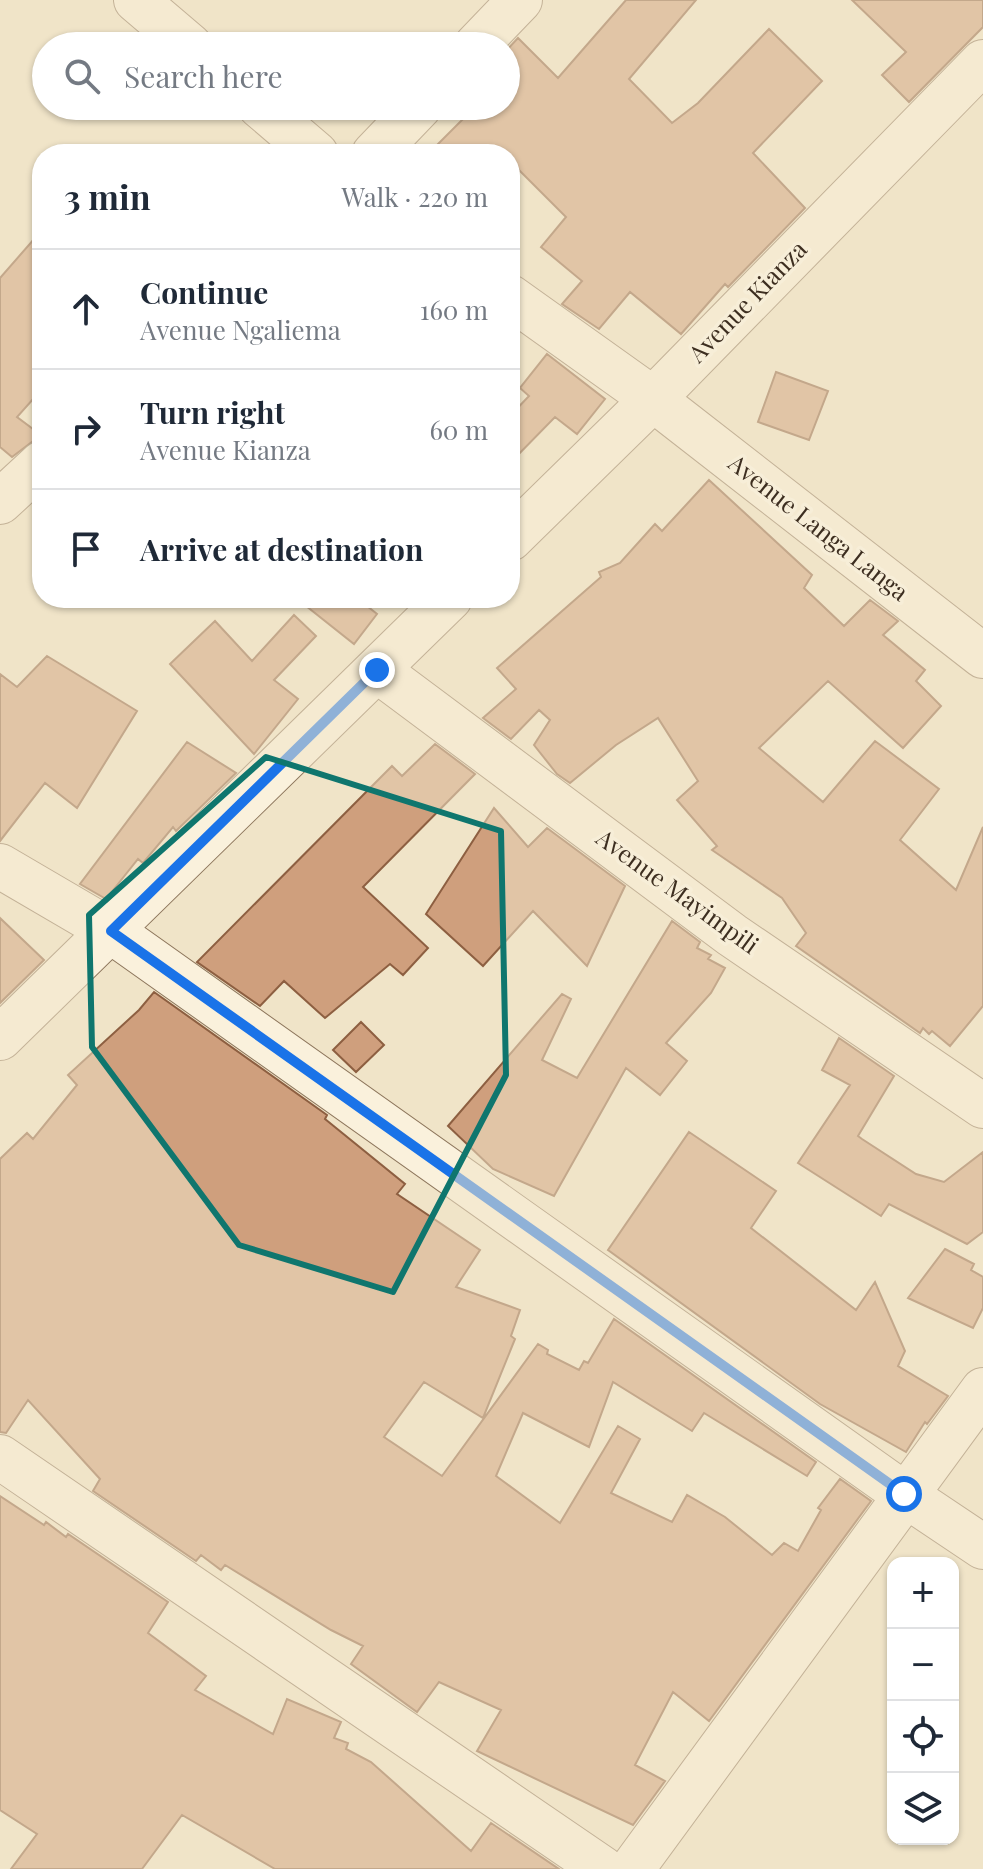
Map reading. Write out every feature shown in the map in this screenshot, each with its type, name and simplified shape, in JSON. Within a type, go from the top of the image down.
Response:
[{"type":"street","points":[[136,0],[174,32]]},
{"type":"street","points":[[489,32],[520,0]]},
{"type":"street","name":"Avenue Kianza","points":[[520,529],[653,399],[983,62]]},
{"type":"street","points":[[276,120],[304,144]]},
{"type":"street","points":[[384,144],[407,120]]},
{"type":"street","name":"Avenue Langa Langa","points":[[520,304],[653,399],[983,656]]},
{"type":"street","points":[[0,502],[32,472]]},
{"type":"street","points":[[0,1038],[440,608]]},
{"type":"street","name":"Avenue Mayimpili","points":[[377,670],[732,935],[983,1106]]},
{"type":"street","points":[[0,866],[111,931],[983,1547]]},
{"type":"street","points":[[632,1869],[983,1390]]},
{"type":"street","points":[[0,1457],[603,1869]]},
{"type":"highlighted area","points":[[266,757],[501,831],[506,1075],[393,1292],[239,1245],[92,1047],[89,915]]},
{"type":"building","points":[[626,0],[696,0],[629,79],[672,123],[698,103],[769,29],[822,81],[753,153],[805,208],[728,287],[725,284],[681,334],[630,292],[599,329],[562,304],[582,281],[541,247],[566,217],[520,171],[520,144],[438,144],[462,120],[520,120],[520,40],[558,78]]},
{"type":"building","points":[[852,0],[983,0],[983,27],[909,102],[882,75],[906,52]]},
{"type":"building","points":[[32,241],[32,400],[17,417],[32,428],[32,442],[12,457],[0,447],[0,278]]},
{"type":"building","points":[[547,354],[605,399],[577,434],[555,417],[520,453],[520,405],[529,396],[520,388]]},
{"type":"building","points":[[776,372],[828,391],[809,440],[758,422]]},
{"type":"building","points":[[709,480],[812,575],[804,588],[844,626],[870,600],[898,621],[883,635],[925,670],[916,681],[941,706],[903,748],[828,681],[759,748],[823,802],[875,741],[939,789],[900,840],[956,890],[983,827],[983,1006],[950,1046],[932,1031],[929,1034],[923,1028],[920,1033],[796,946],[806,933],[782,898],[712,850],[717,846],[677,800],[698,781],[658,718],[616,745],[570,783],[557,774],[534,745],[550,720],[539,710],[511,739],[483,718],[516,689],[497,668],[601,577],[599,572],[620,563],[655,524],[662,531]]},
{"type":"building","points":[[309,608],[370,608],[377,614],[354,644]]},
{"type":"building","points":[[294,615],[316,636],[274,680],[298,699],[254,754],[170,664],[215,621],[252,661]]},
{"type":"building","points":[[47,656],[137,711],[77,808],[45,783],[0,841],[0,674],[17,687]]},
{"type":"building","points":[[187,742],[236,773],[176,831],[173,827],[143,863],[138,859],[106,899],[80,884]]},
{"type":"building","points":[[435,744],[475,774],[363,887],[428,948],[403,975],[390,964],[325,1018],[284,981],[260,1006],[197,962],[392,766],[402,776]]},
{"type":"building","points":[[494,808],[528,847],[547,828],[625,886],[587,966],[533,911],[483,966],[426,914]]},
{"type":"building","points":[[0,918],[44,960],[0,1003]]},
{"type":"building","points":[[672,921],[700,942],[697,948],[711,955],[708,959],[725,968],[711,993],[666,1043],[687,1061],[660,1095],[626,1068],[554,1196],[493,1169],[448,1126],[562,994],[571,999],[542,1060],[577,1078]]},
{"type":"building","points":[[154,992],[327,1115],[325,1119],[405,1184],[397,1194],[480,1250],[456,1287],[520,1310],[511,1336],[515,1339],[483,1418],[424,1382],[384,1437],[442,1476],[538,1344],[548,1350],[547,1354],[579,1370],[584,1361],[588,1363],[614,1319],[816,1462],[807,1476],[704,1413],[692,1431],[613,1382],[589,1447],[523,1413],[496,1476],[560,1523],[618,1426],[640,1439],[611,1493],[672,1522],[687,1495],[725,1517],[772,1555],[784,1543],[798,1551],[821,1510],[818,1508],[840,1479],[871,1501],[709,1721],[673,1692],[635,1765],[665,1781],[633,1825],[477,1751],[501,1710],[439,1682],[417,1712],[351,1664],[363,1646],[225,1565],[221,1570],[201,1555],[196,1561],[93,1491],[100,1479],[28,1400],[6,1433],[0,1432],[0,1159],[27,1133],[33,1139],[77,1085],[68,1075],[139,1010]]},
{"type":"building","points":[[361,1022],[384,1045],[356,1072],[333,1050]]},
{"type":"building","points":[[839,1038],[894,1076],[858,1136],[916,1174],[944,1182],[983,1152],[983,1232],[967,1244],[889,1204],[881,1216],[798,1163],[850,1085],[822,1070]]},
{"type":"building","points":[[689,1132],[776,1191],[751,1228],[856,1310],[875,1282],[905,1351],[898,1366],[948,1396],[927,1424],[925,1422],[906,1452],[820,1404],[608,1250]]},
{"type":"building","points":[[945,1249],[974,1264],[971,1270],[983,1277],[983,1308],[973,1328],[908,1298]]},
{"type":"building","points":[[0,1496],[44,1525],[46,1522],[66,1537],[68,1534],[168,1602],[148,1633],[206,1676],[195,1690],[273,1734],[287,1699],[341,1722],[334,1738],[348,1743],[346,1749],[371,1762],[471,1851],[491,1823],[559,1869],[275,1869],[182,1815],[142,1869],[11,1869],[37,1834],[0,1810]]},
{"type":"route","points":[[377,670],[111,931],[904,1494]]}]
